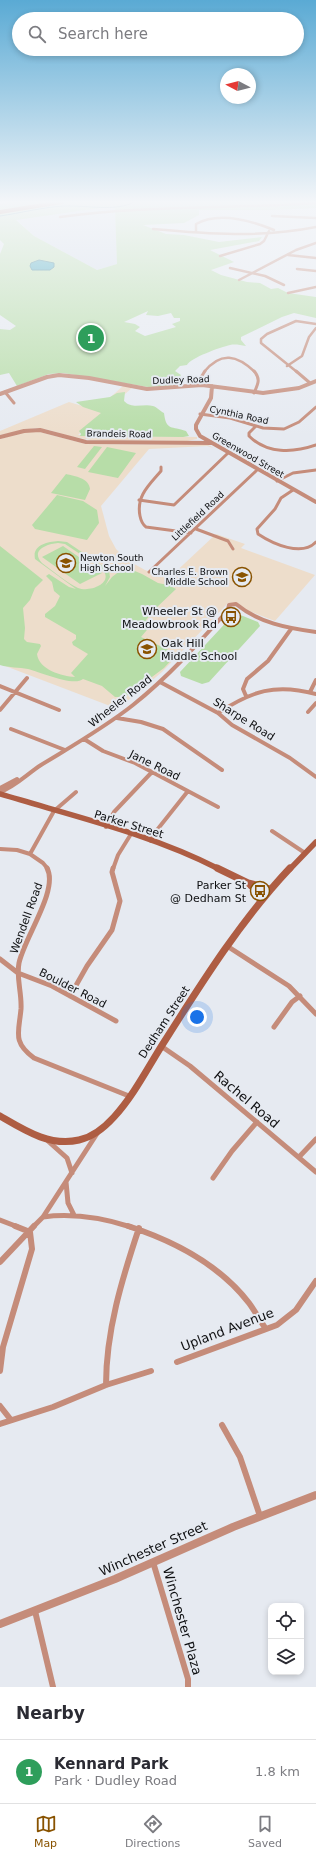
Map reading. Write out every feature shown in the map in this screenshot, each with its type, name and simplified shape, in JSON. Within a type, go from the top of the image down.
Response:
[{"type":"main road","name":"Parker Street","points":[[0,793],[131,834],[194,856],[248,883],[270,889]]},
{"type":"main road","name":"Dedham Street","points":[[0,1116],[36,1136],[48,1140],[79,1140],[100,1129],[116,1115],[227,946],[263,897],[316,842]]},
{"type":"main road","name":"Parker Street","points":[[248,883],[263,897]]},
{"type":"street","points":[[277,281],[284,285]]},
{"type":"street","points":[[288,293],[316,287]]},
{"type":"street","points":[[310,383],[262,345],[261,339],[267,334],[296,321],[316,324]]},
{"type":"street","points":[[287,366],[304,356],[308,349],[311,334],[316,328]]},
{"type":"street","points":[[196,385],[210,366],[224,358],[235,357],[243,362],[258,376],[254,393]]},
{"type":"street","name":"Dudley Road","points":[[0,394],[47,377],[59,375],[89,378],[147,389],[196,385],[254,393],[280,392],[299,388],[316,381]]},
{"type":"street","name":"Greenwood Street","points":[[212,386],[210,398],[200,414],[196,425],[196,429],[200,436],[257,470],[316,502]]},
{"type":"street","points":[[5,392],[14,403]]},
{"type":"street","name":"Cynthia Road","points":[[200,414],[230,418],[270,429],[290,428],[300,422],[316,407]]},
{"type":"street","points":[[256,426],[249,433],[249,436],[269,448],[298,449],[316,445]]},
{"type":"street","name":"Brandeis Road","points":[[0,437],[24,431],[40,430],[86,442],[212,443]]},
{"type":"street","name":"Brandeis Road","points":[[191,442],[205,440]]},
{"type":"street","points":[[139,500],[174,504],[228,453]]},
{"type":"street","points":[[161,467],[161,471],[142,494],[139,500],[138,512],[143,526],[191,533]]},
{"type":"street","name":"Littlefield Road","points":[[149,572],[257,470]]},
{"type":"street","points":[[277,481],[293,473],[316,470]]},
{"type":"street","points":[[293,490],[281,498],[275,509],[257,529],[258,534],[265,538],[300,550],[309,549],[316,542]]},
{"type":"street","points":[[196,529],[228,541],[233,549]]},
{"type":"street","points":[[236,611],[237,605],[231,604],[228,606],[228,610],[248,614],[291,629],[316,632]]},
{"type":"street","name":"Wheeler Road","points":[[0,793],[21,778],[117,718],[160,682],[228,610]]},
{"type":"street","name":"Wheeler Road","points":[[217,622],[236,611]]},
{"type":"street","points":[[246,696],[243,689],[247,679],[268,661],[291,629]]},
{"type":"street","points":[[0,710],[27,678]]},
{"type":"street","points":[[310,692],[316,680]]},
{"type":"street","name":"Sharpe Road","points":[[160,682],[218,713],[232,725],[290,758],[316,777]]},
{"type":"street","points":[[0,686],[59,710]]},
{"type":"street","points":[[218,713],[246,696],[256,693],[279,690],[310,692],[316,694]]},
{"type":"street","points":[[308,712],[316,703]]},
{"type":"street","points":[[117,718],[141,722],[163,729],[222,770]]},
{"type":"street","points":[[11,729],[66,750]]},
{"type":"street","name":"Jane Road","points":[[84,739],[103,751],[152,772],[218,807]]},
{"type":"street","points":[[106,827],[114,812],[152,772]]},
{"type":"street","name":"Wheeler Road","points":[[0,788],[21,778]]},
{"type":"street","points":[[151,841],[153,835],[188,791]]},
{"type":"street","points":[[0,849],[9,849],[30,854],[54,811],[76,792]]},
{"type":"street","points":[[272,831],[305,853]]},
{"type":"street","points":[[70,996],[87,966],[112,930],[120,901],[118,889],[112,872],[113,866],[131,834]]},
{"type":"street","name":"Wendell Road","points":[[30,854],[44,863],[48,870],[50,883],[42,907],[23,951],[18,973],[22,1001],[18,1036],[19,1044],[22,1049],[34,1058],[129,1096]]},
{"type":"street","points":[[227,946],[278,977],[300,996],[316,1014]]},
{"type":"street","name":"Boulder Road","points":[[0,959],[18,973],[52,986],[116,1022]]},
{"type":"street","points":[[274,1027],[292,1002],[300,996]]},
{"type":"street","name":"Rachel Road","points":[[161,1046],[190,1066],[316,1172]]},
{"type":"street","points":[[213,1178],[232,1151],[257,1122]]},
{"type":"street","points":[[0,1262],[43,1217],[100,1129]]},
{"type":"street","points":[[299,1158],[316,1139]]},
{"type":"street","points":[[48,1140],[66,1156],[70,1163],[72,1173]]},
{"type":"street","points":[[66,1182],[68,1203],[74,1215]]},
{"type":"street","points":[[43,1217],[56,1214],[74,1215],[125,1224],[139,1228],[177,1244],[201,1258],[232,1285],[249,1303],[266,1329]]},
{"type":"street","points":[[0,1220],[30,1232]]},
{"type":"street","points":[[106,1385],[106,1360],[119,1290],[139,1228]]},
{"type":"street","points":[[0,1371],[3,1347],[10,1317],[32,1249],[30,1232]]},
{"type":"street","name":"Upland Avenue","points":[[176,1362],[277,1325],[296,1310],[316,1281]]},
{"type":"street","points":[[0,1424],[53,1407],[106,1385],[151,1371]]},
{"type":"street","points":[[0,1406],[11,1420]]},
{"type":"street","points":[[222,1425],[230,1437],[238,1455],[260,1516]]},
{"type":"street","name":"Winchester Street","points":[[0,1624],[153,1562],[260,1516],[316,1495]]},
{"type":"street","name":"Winchester Plaza","points":[[153,1562],[187,1677],[188,1687]]},
{"type":"street","points":[[34,1611],[53,1687]]},
{"type":"shaded area","points":[[123,386],[133,387],[78,435],[197,437],[197,439],[187,441],[91,440],[36,428],[0,435],[0,431],[69,402],[96,410]]},
{"type":"shaded area","name":"Newton South High School","points":[[36,431],[86,444],[208,445],[214,448],[207,446],[149,449],[101,506],[109,536],[116,549],[127,560],[145,570],[168,579],[216,534],[245,544],[241,548],[315,575],[275,621],[228,603],[162,672],[118,709],[0,664],[0,439],[24,432]]},
{"type":"green space","points":[[0,281],[242,281],[260,283],[271,289],[278,288],[288,293],[316,297],[316,318],[294,313],[282,317],[241,337],[241,340],[246,346],[230,345],[200,356],[189,362],[187,365],[180,366],[175,371],[181,375],[174,386],[148,387],[63,373],[49,374],[17,386],[9,373],[0,375],[0,329],[10,330],[16,326],[0,315]],"holes":[[[148,311],[146,315],[158,316],[171,313],[174,318],[180,318],[180,321],[172,324],[176,327],[145,336],[135,331],[140,327],[135,324],[124,322]]]},
{"type":"green space","points":[[125,392],[124,401],[127,404],[134,406],[149,405],[154,407],[164,413],[166,423],[170,427],[186,431],[189,436],[80,436],[81,434],[79,431],[101,413],[83,407],[76,402],[110,397],[117,393]]},
{"type":"green space","points":[[94,446],[102,447],[85,469],[77,467]]},
{"type":"green space","points":[[107,447],[136,453],[118,478],[88,472]]},
{"type":"green space","points":[[66,474],[81,478],[87,482],[90,489],[85,500],[51,493]]},
{"type":"green space","points":[[57,495],[83,501],[97,510],[99,523],[87,540],[35,529],[32,525]]},
{"type":"green space","points":[[54,541],[67,542],[109,571],[110,577],[105,586],[112,577],[125,567],[158,583],[168,585],[176,589],[154,610],[146,620],[152,624],[141,637],[177,654],[164,668],[125,697],[115,697],[102,686],[83,679],[79,681],[65,680],[28,669],[0,665],[0,546],[43,580],[35,588],[30,600],[23,608],[25,628],[24,639],[27,642],[40,644],[41,646],[37,654],[42,664],[46,668],[58,674],[75,677],[71,673],[88,654],[73,645],[72,642],[76,639],[76,635],[45,617],[45,614],[55,606],[60,596],[54,591],[52,582],[46,576],[49,574],[69,587],[76,589],[35,559],[36,550],[38,547],[45,543]],"holes":[[[58,543],[65,544],[101,568],[105,573],[106,578],[104,582],[95,588],[78,588],[64,580],[42,563],[38,555],[41,548]]]},
{"type":"green space","points":[[63,546],[102,573],[80,584],[42,557]]},
{"type":"green space","points":[[238,614],[258,622],[260,626],[209,682],[202,684],[181,676],[180,672],[233,615]]},
{"type":"place","name":"Kennard Park","points":[[91,338]]},
{"type":"place","name":"Newton South High School","points":[[66,563]]},
{"type":"place","name":"Charles E. Brown Middle School","points":[[242,577]]},
{"type":"place","name":"Wheeler St @ Meadowbrook Rd","points":[[231,617]]},
{"type":"place","name":"Oak Hill Middle School","points":[[147,649]]},
{"type":"place","name":"Parker St @ Dedham St","points":[[260,891]]}]
